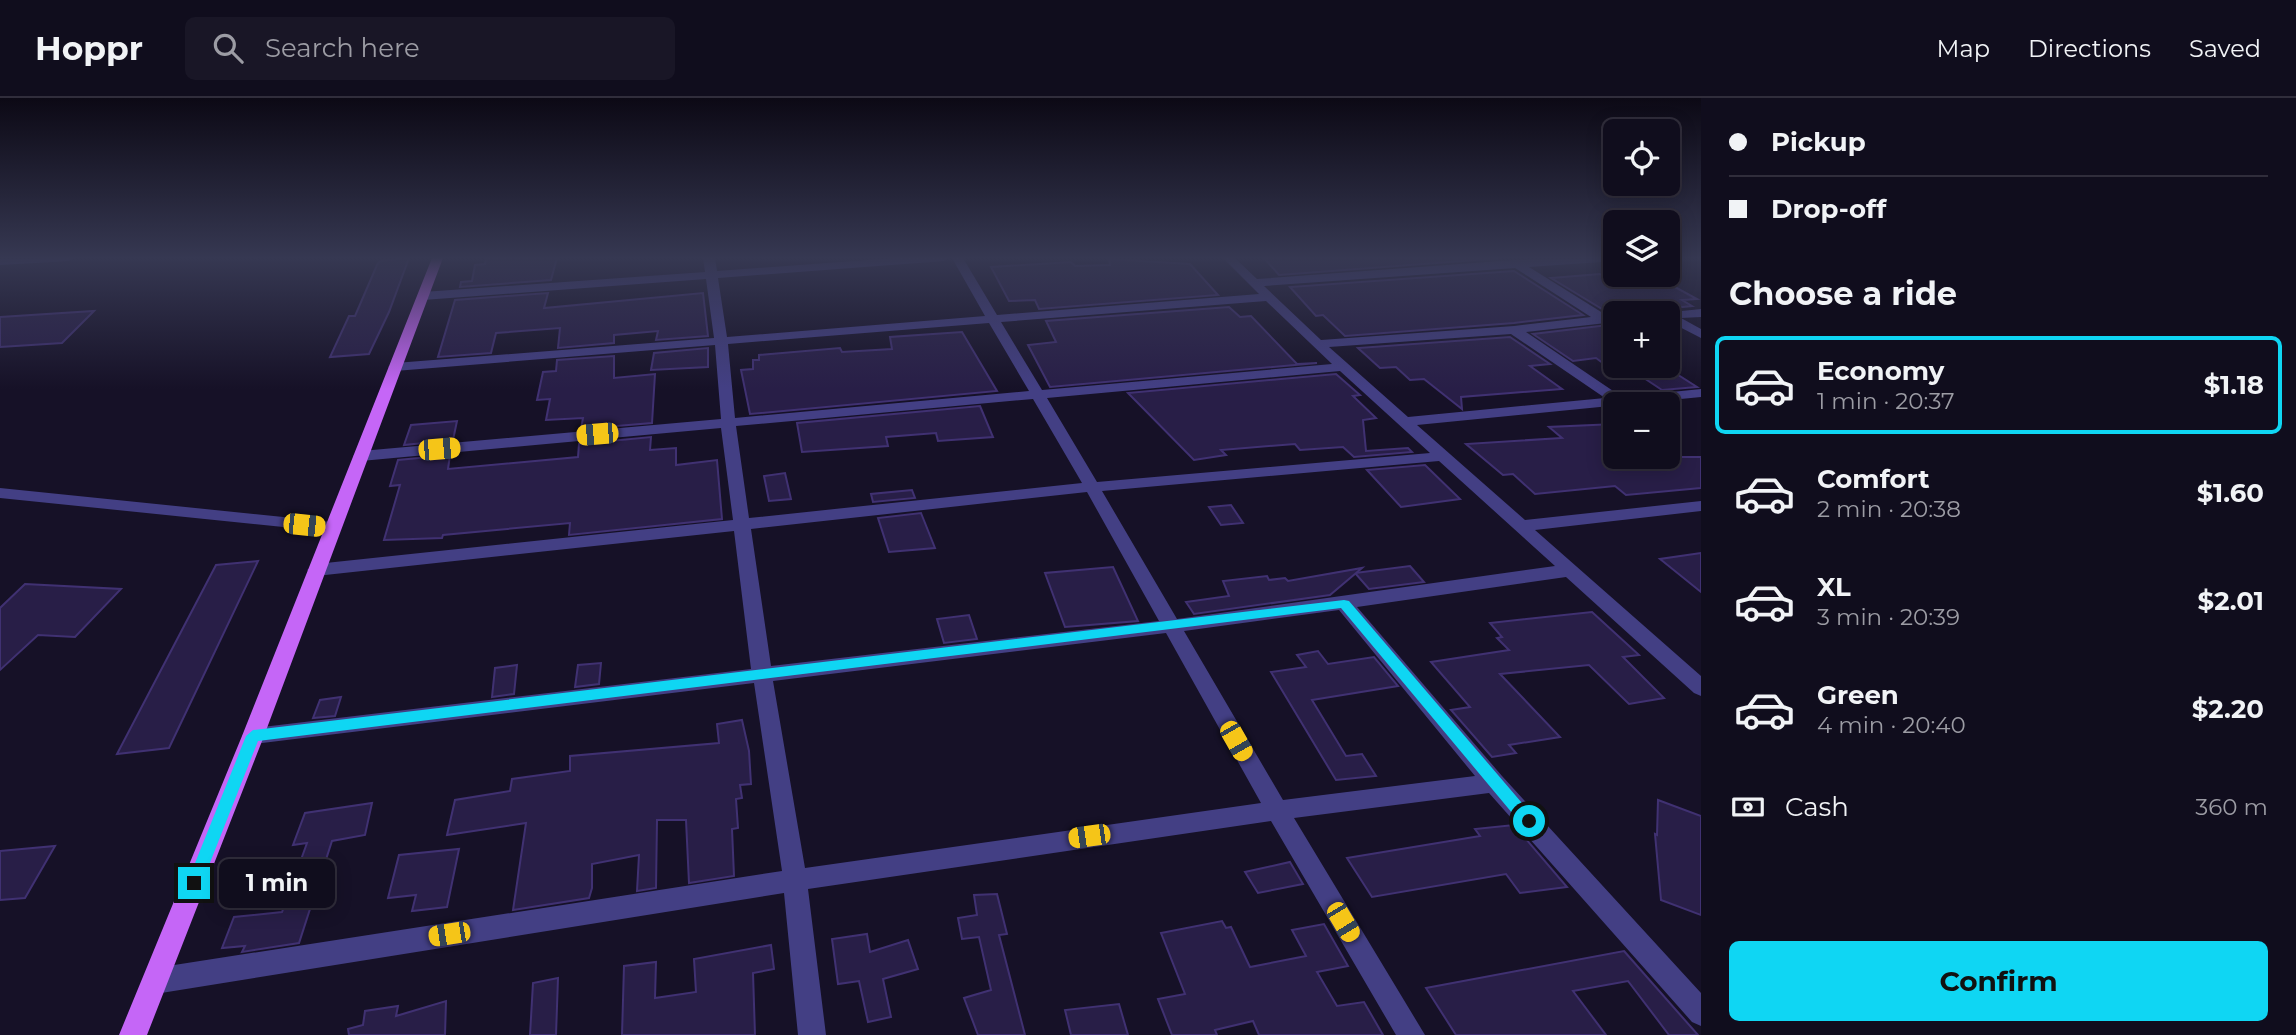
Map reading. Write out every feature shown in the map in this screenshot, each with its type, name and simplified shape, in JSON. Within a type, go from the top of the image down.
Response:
[{"type":"main road","points":[[134,1035],[421,302]]},
{"type":"street","points":[[716,302],[728,422],[762,674],[796,879],[812,1035]]},
{"type":"street","points":[[983,302],[1092,487],[1169,626],[1411,1035]]},
{"type":"street","points":[[395,366],[1207,302]]},
{"type":"street","points":[[1274,302],[1701,688]]},
{"type":"street","points":[[1580,302],[1603,315]]},
{"type":"street","points":[[1680,314],[1701,313]]},
{"type":"street","points":[[1318,344],[1514,330],[1603,320]]},
{"type":"street","points":[[1680,322],[1701,334]]},
{"type":"street","points":[[1514,330],[1606,392]]},
{"type":"street","points":[[360,456],[1344,367]]},
{"type":"street","points":[[1680,395],[1701,393]]},
{"type":"street","points":[[1405,422],[1603,403]]},
{"type":"street","points":[[316,570],[1092,487],[1446,456]]},
{"type":"street","points":[[0,493],[332,527]]},
{"type":"street","points":[[1521,526],[1701,506]]},
{"type":"street","points":[[253,736],[1344,604],[1571,570]]},
{"type":"street","points":[[1344,604],[1494,783],[1701,1013]]},
{"type":"street","points":[[155,981],[796,879],[1276,809],[1494,783]]},
{"type":"building","points":[[361,302],[393,302],[369,354],[330,357],[349,316],[355,316]]},
{"type":"building","points":[[454,302],[546,302],[544,308],[610,302],[704,302],[708,336],[656,340],[658,331],[614,335],[614,343],[558,348],[560,328],[496,333],[491,353],[438,357]]},
{"type":"building","points":[[1036,302],[1132,302],[1039,309]]},
{"type":"building","points":[[1303,302],[1562,302],[1583,315],[1345,336],[1323,315],[1316,316]]},
{"type":"building","points":[[1590,302],[1603,302],[1603,310]]},
{"type":"building","points":[[1680,302],[1685,302],[1692,306],[1680,307]]},
{"type":"building","points":[[1229,307],[1240,317],[1251,316],[1297,364],[1317,363],[1050,387],[1028,345],[1056,342],[1046,321]]},
{"type":"building","points":[[94,311],[62,343],[0,347],[0,317]]},
{"type":"building","points":[[1603,326],[1603,363],[1596,358],[1573,361],[1533,334]]},
{"type":"building","points":[[962,332],[997,391],[750,414],[741,370],[753,369],[753,360],[759,360],[759,355],[840,348],[842,352],[892,349],[890,337]]},
{"type":"building","points":[[1510,337],[1550,364],[1530,366],[1562,389],[1461,397],[1462,409],[1424,379],[1410,380],[1396,367],[1380,368],[1358,348]]},
{"type":"building","points":[[708,348],[708,367],[651,370],[654,353]]},
{"type":"building","points":[[614,356],[614,378],[655,374],[652,423],[581,429],[583,418],[546,420],[550,399],[537,400],[543,372],[556,371],[557,360]]},
{"type":"building","points":[[1336,374],[1360,395],[1353,396],[1376,418],[1363,420],[1366,451],[1408,448],[1412,452],[1354,457],[1343,447],[1300,450],[1295,444],[1221,450],[1226,455],[1194,460],[1128,393]]},
{"type":"building","points":[[1680,376],[1697,387],[1662,390],[1644,378]]},
{"type":"building","points":[[980,406],[993,437],[938,441],[936,433],[886,437],[888,446],[802,452],[797,423]]},
{"type":"building","points":[[457,421],[453,440],[404,445],[411,425]]},
{"type":"building","points":[[1603,425],[1603,469],[1680,469],[1680,457],[1701,457],[1701,488],[1626,495],[1615,486],[1535,494],[1513,474],[1503,475],[1466,444],[1562,438],[1549,427]]},
{"type":"building","points":[[651,437],[650,450],[676,448],[676,465],[717,460],[722,519],[569,535],[570,523],[443,535],[442,538],[384,540],[400,485],[390,486],[398,460],[450,455],[448,469],[578,457],[579,444]]},
{"type":"building","points":[[1425,465],[1460,499],[1401,507],[1367,470]]},
{"type":"building","points":[[785,473],[791,499],[769,501],[764,476]]},
{"type":"building","points":[[912,490],[915,498],[873,502],[871,494]]},
{"type":"building","points":[[1231,505],[1243,523],[1221,525],[1209,507]]},
{"type":"building","points":[[921,513],[935,548],[889,552],[878,518]]},
{"type":"building","points":[[1701,553],[1701,592],[1660,559]]},
{"type":"building","points":[[258,561],[169,748],[117,754],[216,565]]},
{"type":"building","points":[[1410,566],[1424,582],[1369,589],[1355,573]]},
{"type":"building","points":[[1113,567],[1138,621],[1065,627],[1045,573]]},
{"type":"building","points":[[1362,568],[1330,595],[1194,614],[1186,602],[1229,596],[1223,581],[1267,576],[1269,580],[1285,578],[1288,581]]},
{"type":"building","points":[[25,584],[121,589],[75,637],[38,635],[0,670],[0,608]]},
{"type":"building","points":[[1592,612],[1639,655],[1623,657],[1664,698],[1629,704],[1589,665],[1500,674],[1560,737],[1509,745],[1516,753],[1492,757],[1451,710],[1470,707],[1431,662],[1509,650],[1497,638],[1502,637],[1490,623]]},
{"type":"building","points":[[969,615],[977,639],[944,643],[937,619]]},
{"type":"building","points":[[1318,651],[1328,664],[1374,657],[1398,686],[1312,700],[1346,756],[1362,754],[1376,776],[1336,780],[1271,672],[1306,667],[1297,655]]},
{"type":"building","points":[[601,663],[599,684],[575,687],[578,665]]},
{"type":"building","points":[[517,665],[514,694],[492,697],[495,668]]},
{"type":"building","points":[[341,697],[335,716],[313,718],[320,700]]},
{"type":"building","points":[[742,720],[749,751],[751,784],[740,785],[742,798],[736,799],[738,828],[732,829],[734,876],[689,883],[686,820],[657,820],[656,888],[637,891],[639,855],[592,864],[592,888],[589,898],[513,910],[526,823],[447,835],[455,800],[510,791],[512,779],[570,771],[570,756],[719,743],[717,724]]},
{"type":"building","points":[[1658,800],[1701,816],[1701,915],[1661,900],[1655,834],[1657,835]]},
{"type":"building","points":[[372,803],[365,835],[332,841],[299,943],[242,952],[245,946],[222,948],[234,917],[282,912],[307,843],[293,845],[305,813]]},
{"type":"building","points":[[1514,825],[1567,887],[1520,893],[1506,874],[1372,897],[1347,858],[1480,836],[1475,829]]},
{"type":"building","points":[[55,846],[25,898],[0,900],[0,851]]},
{"type":"building","points":[[459,849],[447,907],[412,911],[416,895],[388,898],[399,855]]},
{"type":"building","points":[[1290,862],[1303,884],[1258,893],[1245,872]]},
{"type":"building","points":[[997,894],[1007,934],[999,935],[1025,1035],[978,1035],[964,998],[991,990],[979,937],[962,939],[958,918],[977,915],[974,895]]},
{"type":"building","points":[[1222,921],[1226,928],[1231,927],[1250,967],[1306,956],[1292,930],[1324,924],[1348,966],[1317,972],[1337,1006],[1364,1002],[1383,1035],[1259,1035],[1253,1021],[1215,1030],[1217,1035],[1172,1035],[1158,999],[1185,994],[1161,933]]},
{"type":"building","points":[[867,934],[870,952],[908,940],[918,969],[883,979],[891,1017],[868,1022],[859,981],[838,984],[832,939]]},
{"type":"building","points":[[771,945],[774,969],[753,973],[755,1035],[622,1035],[624,966],[656,962],[655,998],[696,992],[694,959]]},
{"type":"building","points":[[1624,951],[1698,1035],[1669,1035],[1628,981],[1573,991],[1606,1035],[1456,1035],[1426,988]]},
{"type":"building","points":[[558,978],[556,1035],[530,1035],[533,983]]},
{"type":"building","points":[[446,1001],[445,1035],[349,1035],[348,1029],[363,1025],[365,1011],[398,1006],[396,1016]]},
{"type":"building","points":[[1119,1004],[1128,1035],[1071,1035],[1065,1010]]},
{"type":"route","points":[[194,883],[253,736],[1344,604],[1529,821]]}]
